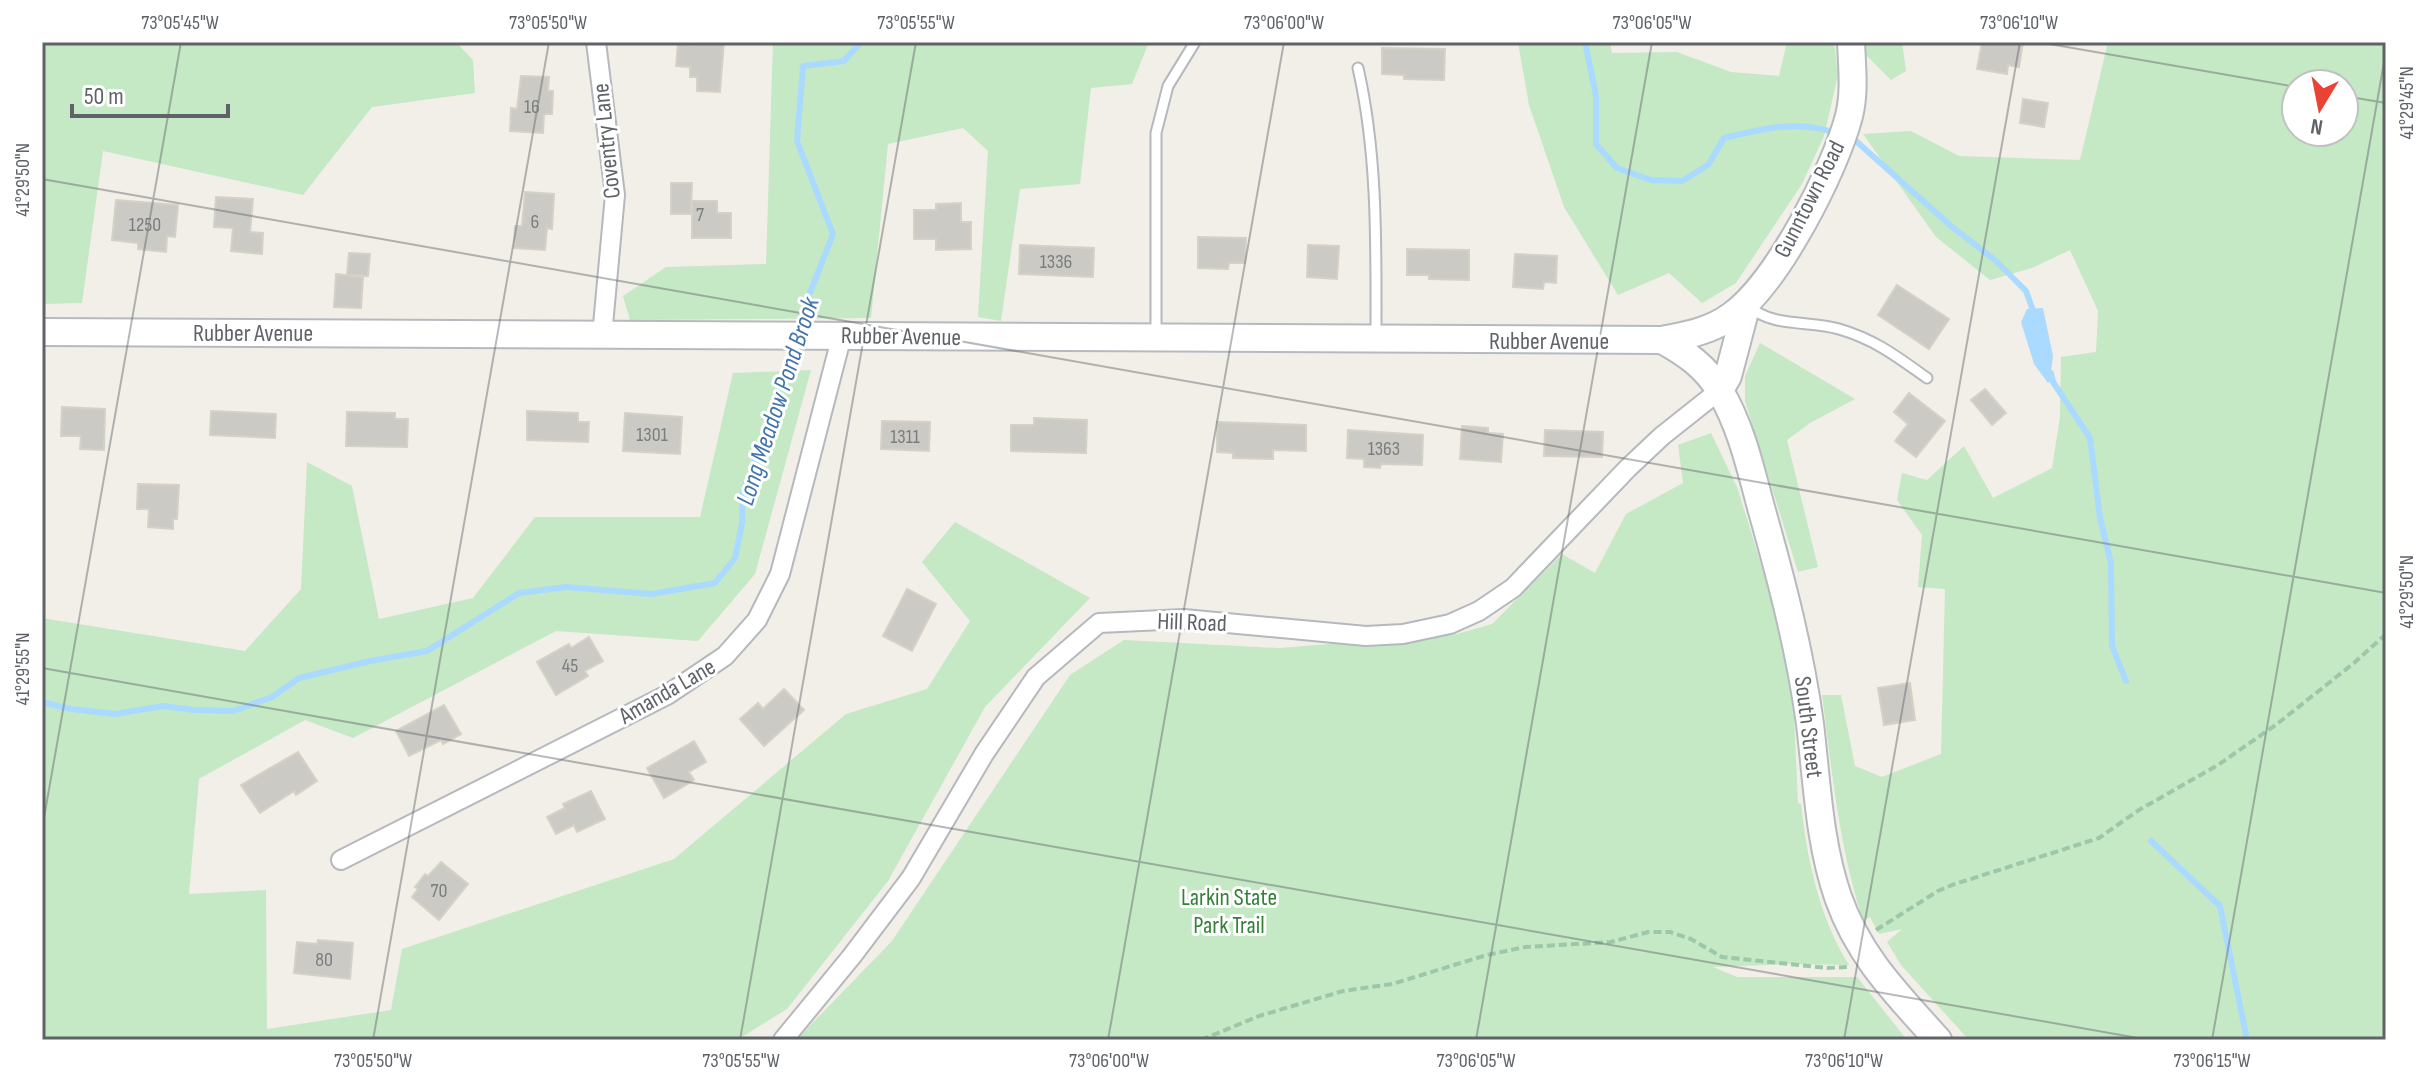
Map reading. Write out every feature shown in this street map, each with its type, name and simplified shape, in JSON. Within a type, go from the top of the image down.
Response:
[{"type":"street","name":"Coventry Lane","points":[[596,42],[615,195],[602,336]]},
{"type":"street","name":"Gunntown Road","points":[[1710,328],[1747,304],[1766,281],[1789,243],[1841,136],[1853,92],[1851,42]]},
{"type":"street","points":[[1720,390],[1728,376],[1747,304]]},
{"type":"street","name":"Rubber Avenue","points":[[42,332],[1662,340],[1710,328]]},
{"type":"street","name":"Amanda Lane","points":[[341,860],[667,695],[725,656],[757,620],[780,574],[842,335]]},
{"type":"street","name":"South Street","points":[[1662,340],[1695,360],[1720,390],[1743,444],[1794,631],[1827,860],[1837,894],[1855,939],[1870,962],[1938,1040]]},
{"type":"street","name":"Hill Road","points":[[783,1040],[911,878],[984,754],[1036,677],[1099,623],[1184,619],[1366,636],[1403,634],[1450,624],[1479,611],[1513,588],[1639,457],[1720,390]]},
{"type":"lane","points":[[1156,338],[1156,133],[1168,86],[1195,42]]},
{"type":"lane","points":[[1358,68],[1368,115],[1372,156],[1376,340]]},
{"type":"lane","points":[[1747,304],[1759,316],[1836,328],[1877,342],[1927,378]]},
{"type":"path","points":[[1855,939],[1883,927],[1952,885],[2099,838],[2139,810],[2218,765],[2277,724],[2386,634]]},
{"type":"path","points":[[1201,1040],[1259,1016],[1343,991],[1392,984],[1487,955],[1525,947],[1611,942],[1648,932],[1670,932],[1691,939],[1722,957],[1839,969],[1870,962]]},
{"type":"green space","points":[[42,42],[456,42],[473,60],[475,93],[372,107],[303,195],[103,151],[82,303],[42,304]]},
{"type":"green space","points":[[773,42],[1149,42],[1132,84],[1091,88],[1080,184],[1020,189],[1001,321],[978,317],[988,151],[963,128],[888,144],[871,318],[630,320],[623,296],[666,267],[766,264]]},
{"type":"green space","points":[[1518,42],[1610,42],[1612,53],[1677,52],[1731,72],[1779,76],[1787,42],[1834,42],[1838,75],[1824,136],[1802,184],[1736,283],[1702,303],[1669,273],[1618,295],[1564,207],[1529,105]]},
{"type":"green space","points":[[1865,42],[1902,42],[1906,71],[1891,80],[1866,55]]},
{"type":"green space","points":[[2108,42],[2386,42],[2386,1040],[1969,1040],[1901,965],[1887,942],[1902,929],[1879,934],[1870,917],[1863,921],[1842,837],[1822,695],[1841,695],[1855,766],[1882,777],[1941,754],[1945,589],[1918,587],[1922,535],[1897,500],[1902,473],[1927,480],[1964,446],[1993,498],[2052,468],[2060,417],[2061,357],[2096,352],[2098,311],[2070,250],[2032,268],[1990,280],[1936,237],[1863,134],[1911,131],[1959,156],[2080,160]]},
{"type":"green space","points":[[1760,343],[1855,399],[1810,423],[1787,440],[1818,567],[1798,572],[1745,401],[1745,376]]},
{"type":"green space","points":[[811,370],[755,574],[698,641],[556,631],[353,738],[305,720],[199,779],[189,894],[266,890],[267,1029],[391,1010],[402,949],[674,859],[846,714],[927,689],[970,621],[922,562],[955,522],[1090,598],[985,707],[888,881],[787,1009],[737,1040],[42,1040],[42,618],[245,651],[301,589],[307,462],[352,486],[379,619],[473,598],[535,517],[700,517],[733,373]]},
{"type":"green space","name":"Larkin State Park Trail","points":[[1711,433],[1737,487],[1778,618],[1794,716],[1798,803],[1801,804],[1811,867],[1830,928],[1849,965],[1713,967],[1737,977],[1857,977],[1907,1040],[796,1040],[892,941],[1070,675],[1124,640],[1279,648],[1457,634],[1492,624],[1562,554],[1595,573],[1626,514],[1683,483],[1678,445]]},
{"type":"water","points":[[2043,308],[2053,356],[2051,371],[2055,378],[2048,383],[2034,364],[2021,322],[2027,309]]},
{"type":"building","points":[[694,42],[724,42],[720,92],[697,91],[697,77],[690,77],[690,67],[676,66],[678,44],[694,45]]},
{"type":"building","points":[[1982,42],[2023,42],[2019,67],[2008,65],[2007,74],[1977,69]]},
{"type":"building","points":[[1382,48],[1445,49],[1444,80],[1404,79],[1404,75],[1382,74]]},
{"type":"building","points":[[521,76],[549,77],[548,91],[553,91],[552,114],[544,114],[543,133],[510,131],[511,108],[517,109]]},
{"type":"building","points":[[2023,99],[2048,103],[2044,127],[2020,123]]},
{"type":"building","points":[[671,183],[692,183],[691,214],[671,214]]},
{"type":"building","points":[[525,192],[554,194],[552,229],[547,228],[545,250],[514,248],[515,226],[522,226]]},
{"type":"building","points":[[216,197],[253,199],[250,232],[263,233],[262,254],[231,251],[233,228],[214,227]]},
{"type":"building","points":[[116,200],[178,205],[175,237],[167,236],[166,252],[138,249],[138,243],[112,240]]},
{"type":"building","points":[[692,201],[717,201],[717,213],[731,213],[731,238],[692,238]]},
{"type":"building","points":[[961,203],[961,222],[971,222],[971,249],[936,250],[936,239],[914,239],[914,210],[936,210],[936,204]]},
{"type":"building","points":[[1198,237],[1246,238],[1245,263],[1229,263],[1228,269],[1198,268]]},
{"type":"building","points":[[1020,245],[1094,248],[1093,277],[1019,274]]},
{"type":"building","points":[[1308,245],[1339,246],[1337,279],[1307,277]]},
{"type":"building","points":[[1407,249],[1469,250],[1469,280],[1407,275]]},
{"type":"building","points":[[349,253],[370,254],[368,276],[347,275]]},
{"type":"building","points":[[1515,254],[1557,256],[1556,283],[1544,282],[1543,289],[1513,287]]},
{"type":"building","points":[[336,274],[363,277],[361,308],[334,307]]},
{"type":"building","points":[[1897,285],[1949,319],[1929,349],[1878,315]]},
{"type":"building","points":[[1985,389],[2006,413],[1992,425],[1971,400]]},
{"type":"building","points":[[1909,393],[1945,421],[1916,457],[1895,441],[1908,424],[1894,412]]},
{"type":"building","points":[[62,407],[105,409],[104,450],[80,449],[81,436],[61,436]]},
{"type":"building","points":[[211,411],[276,414],[275,438],[210,435]]},
{"type":"building","points":[[527,411],[578,413],[578,422],[589,422],[588,442],[527,440]]},
{"type":"building","points":[[347,412],[395,413],[395,419],[408,419],[407,447],[346,446]]},
{"type":"building","points":[[625,413],[682,417],[680,454],[623,451]]},
{"type":"building","points":[[1034,418],[1087,420],[1086,453],[1011,451],[1011,425],[1034,425]]},
{"type":"building","points":[[882,421],[930,422],[929,451],[881,449]]},
{"type":"building","points":[[1217,422],[1306,425],[1306,451],[1273,450],[1273,459],[1233,458],[1233,453],[1217,452]]},
{"type":"building","points":[[1462,426],[1488,428],[1488,433],[1503,434],[1501,462],[1460,459]]},
{"type":"building","points":[[1348,430],[1423,435],[1422,465],[1381,464],[1380,468],[1364,467],[1364,459],[1347,458]]},
{"type":"building","points":[[1545,430],[1603,432],[1602,457],[1544,456]]},
{"type":"building","points":[[138,484],[179,485],[177,519],[173,519],[173,529],[148,527],[149,509],[137,509]]},
{"type":"building","points":[[907,589],[936,604],[912,651],[883,636]]},
{"type":"building","points":[[589,637],[603,661],[585,671],[588,676],[556,695],[537,662]]},
{"type":"building","points":[[1910,683],[1915,720],[1884,725],[1878,688]]},
{"type":"building","points":[[784,689],[804,710],[764,746],[740,719],[758,703],[763,709]]},
{"type":"building","points":[[444,705],[461,734],[409,756],[396,731]]},
{"type":"building","points":[[694,741],[706,762],[689,772],[694,780],[664,798],[647,768]]},
{"type":"building","points":[[298,752],[317,781],[296,795],[294,791],[260,813],[241,785]]},
{"type":"building","points":[[591,791],[605,819],[577,832],[574,825],[556,834],[547,817],[565,808],[563,804]]},
{"type":"building","points":[[441,862],[468,884],[439,920],[412,897],[425,874],[428,876]]},
{"type":"building","points":[[318,940],[353,943],[350,979],[294,973],[297,942],[317,944]]},
{"type":"waterway","name":"Long Meadow Pond Brook","points":[[798,330],[833,234],[797,141],[803,66],[844,61],[861,42]]},
{"type":"waterway","points":[[1585,42],[1596,96],[1596,144],[1617,168],[1651,180],[1682,181],[1708,165],[1724,138],[1795,126],[1838,134]]},
{"type":"waterway","points":[[1849,138],[1996,261],[2026,291],[2035,316]]},
{"type":"waterway","name":"Long Meadow Pond Brook","points":[[42,702],[115,714],[163,706],[233,711],[272,697],[299,678],[427,651],[519,593],[566,587],[652,594],[715,583],[735,558],[742,523],[743,492],[772,417],[796,341]]},
{"type":"waterway","points":[[2051,373],[2053,382],[2090,438],[2100,518],[2111,563],[2112,646],[2126,681]]},
{"type":"waterway","points":[[2151,841],[2220,906],[2247,1040]]}]
